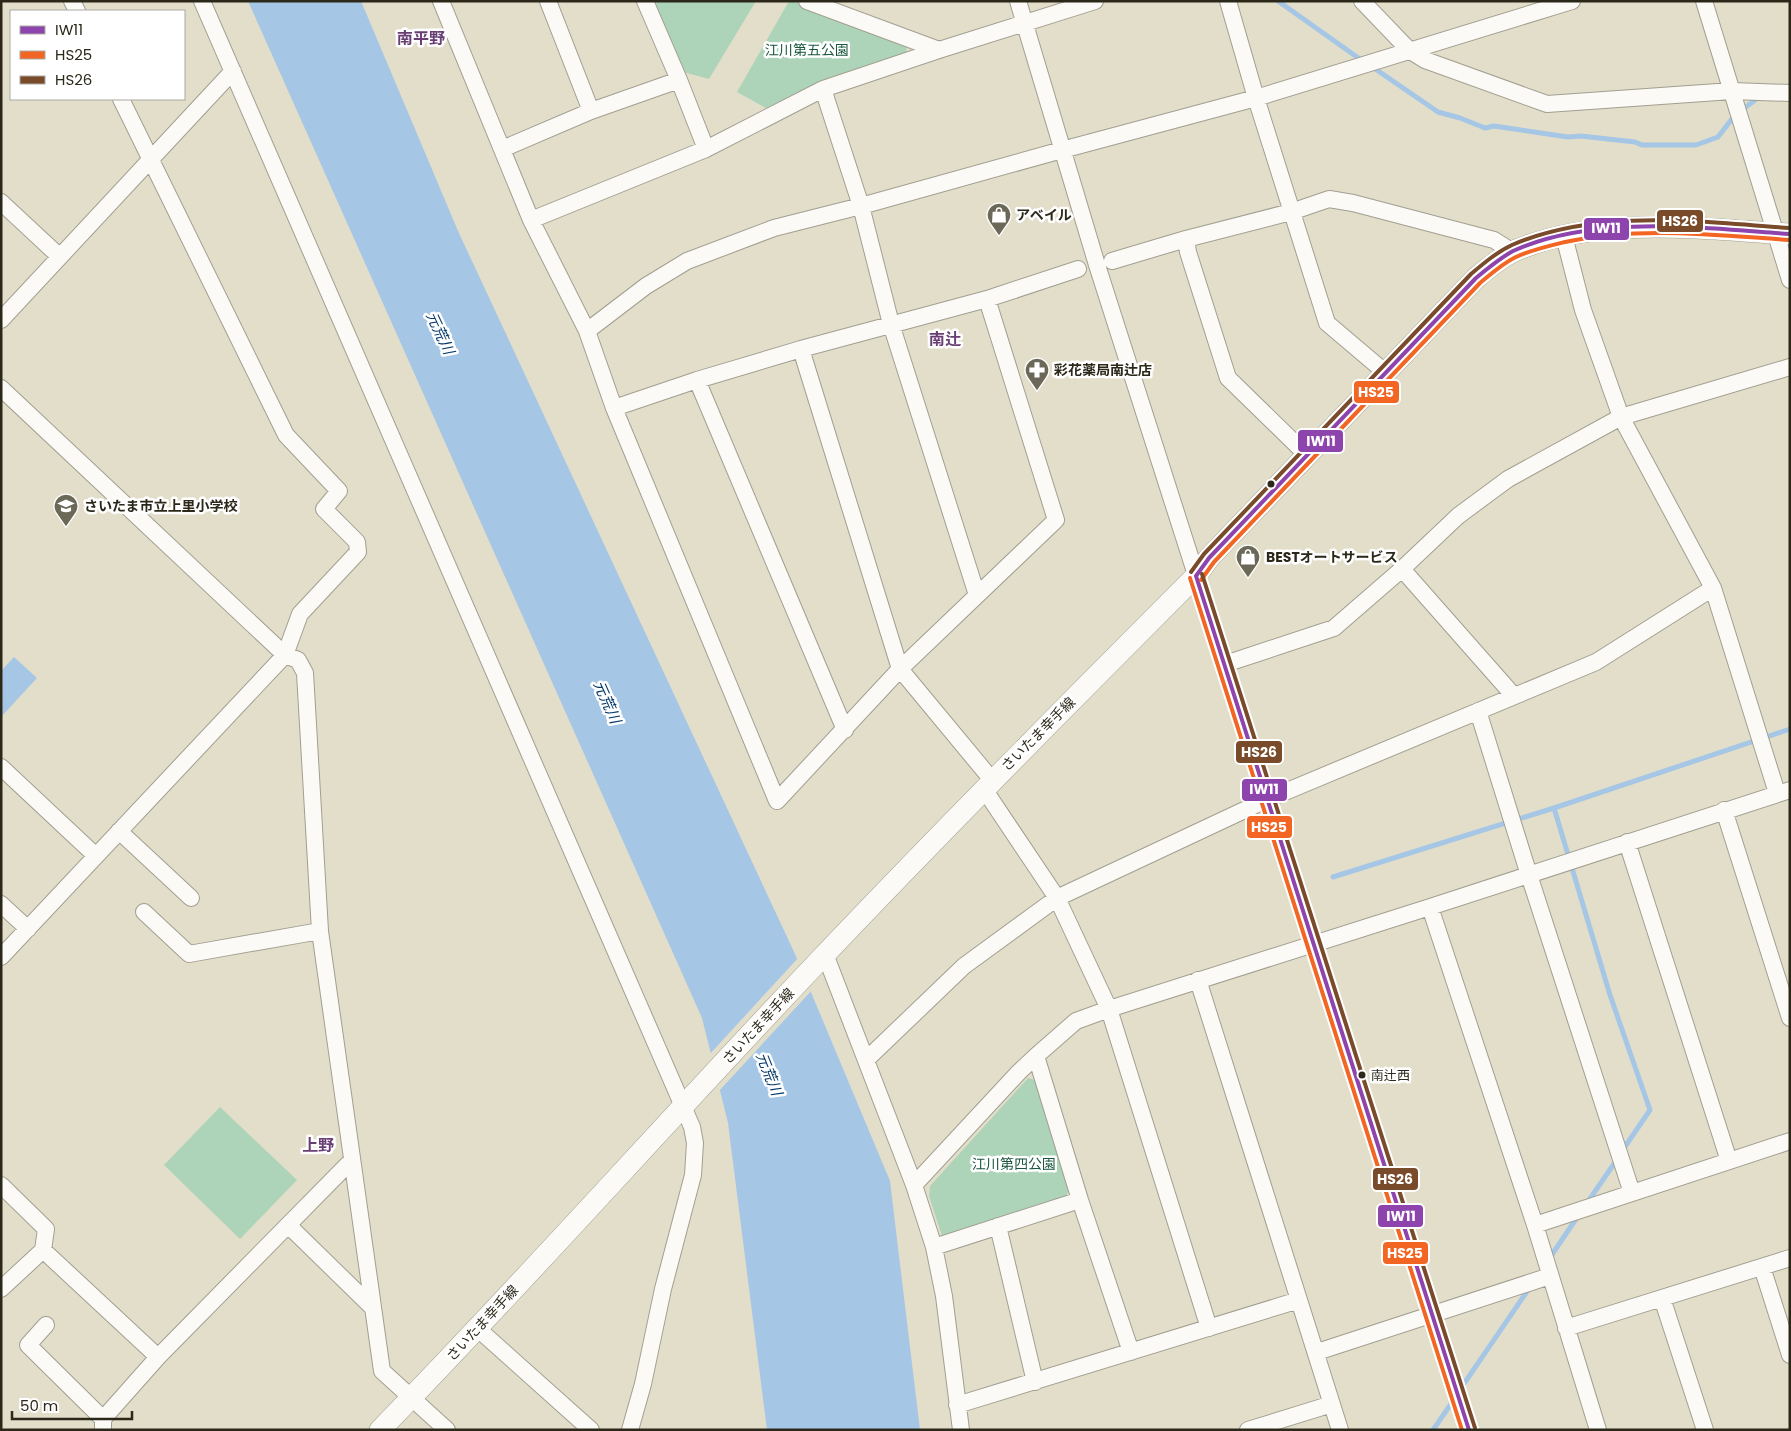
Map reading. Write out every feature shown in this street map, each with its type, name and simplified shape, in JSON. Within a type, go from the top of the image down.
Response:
[{"type":"main road","name":"さいたま幸手線","points":[[380,1430],[820,960],[988,785],[1196,576],[1209,558],[1476,278],[1494,263],[1513,252],[1564,236],[1618,228],[1644,227],[1782,233]]},
{"type":"street","points":[[202,1],[686,1103],[695,1143],[693,1175],[663,1289],[643,1384],[630,1430]]},
{"type":"street","points":[[441,1],[531,220],[587,331],[614,408],[777,801],[900,669],[1056,520],[987,299]]},
{"type":"street","points":[[548,1],[591,111]]},
{"type":"street","points":[[645,1],[706,149]]},
{"type":"street","points":[[807,1],[939,50]]},
{"type":"street","points":[[1018,1],[1062,150],[1196,576],[1469,1430]]},
{"type":"street","points":[[531,220],[706,149],[824,89],[939,50],[1095,1]]},
{"type":"street","points":[[1228,1],[1291,212],[1327,323],[1386,373]]},
{"type":"street","points":[[1362,1],[1409,50],[1425,60],[1547,104],[1732,91],[1790,93]]},
{"type":"street","points":[[587,331],[646,286],[687,261],[774,228],[1256,98],[1572,1]]},
{"type":"street","points":[[1704,1],[1732,91],[1782,233],[1790,280]]},
{"type":"street","points":[[1,320],[233,71]]},
{"type":"street","points":[[502,149],[591,111],[679,80]]},
{"type":"street","points":[[824,89],[861,206],[891,324],[977,594]]},
{"type":"street","points":[[1,957],[284,655],[300,614],[358,552],[357,542],[324,509],[339,491],[286,435],[122,100]]},
{"type":"street","points":[[1112,261],[1329,200],[1353,203],[1494,240],[1513,252]]},
{"type":"street","points":[[1,202],[59,256]]},
{"type":"street","points":[[914,1185],[1018,1072],[1076,1021],[1108,1009],[1783,792],[1713,588],[1621,417],[1583,310],[1564,236]]},
{"type":"street","points":[[1186,239],[1188,252],[1228,378],[1308,456]]},
{"type":"street","points":[[614,408],[697,380],[801,349],[987,299],[1078,269]]},
{"type":"street","points":[[801,349],[900,669],[988,785],[1057,898],[1108,1009],[1209,1328]]},
{"type":"street","points":[[1225,664],[1334,628],[1402,569],[1458,516],[1508,479],[1621,417],[1790,367]]},
{"type":"street","points":[[697,380],[845,730]]},
{"type":"street","points":[[1,388],[284,655],[298,660],[304,673],[320,931],[382,1371],[448,1430]]},
{"type":"street","points":[[1402,569],[1514,696]]},
{"type":"street","points":[[867,1059],[964,966],[1057,898],[1268,799],[1596,662],[1713,588]]},
{"type":"street","points":[[1478,711],[1632,1193]]},
{"type":"street","points":[[1,767],[96,856]]},
{"type":"street","points":[[1724,810],[1790,1018]]},
{"type":"street","points":[[120,831],[191,898]]},
{"type":"street","points":[[1627,842],[1729,1161]]},
{"type":"street","points":[[1,904],[28,929]]},
{"type":"street","points":[[1430,907],[1535,1225],[1598,1430]]},
{"type":"street","points":[[144,912],[189,954],[320,931]]},
{"type":"street","points":[[820,960],[867,1059],[914,1185],[934,1247],[944,1296],[961,1430]]},
{"type":"street","points":[[1198,980],[1317,1352],[1340,1430]]},
{"type":"street","points":[[1036,1056],[1080,1200],[1131,1352]]},
{"type":"street","points":[[1535,1225],[1790,1141]]},
{"type":"street","points":[[46,1325],[28,1345],[104,1426],[158,1357],[352,1160]]},
{"type":"street","points":[[1,1185],[46,1229],[43,1250],[1,1289]]},
{"type":"street","points":[[934,1247],[1080,1200]]},
{"type":"street","points":[[288,1225],[372,1307]]},
{"type":"street","points":[[998,1226],[1035,1382]]},
{"type":"street","points":[[43,1250],[158,1357]]},
{"type":"street","points":[[1566,1328],[1790,1258]]},
{"type":"street","points":[[1762,1267],[1790,1355]]},
{"type":"street","points":[[1317,1352],[1550,1276]]},
{"type":"street","points":[[1662,1298],[1705,1430]]},
{"type":"street","points":[[957,1405],[1299,1300]]},
{"type":"street","points":[[477,1328],[590,1430]]},
{"type":"street","points":[[1248,1430],[1332,1404]]},
{"type":"green space","name":"江川第五公園","points":[[653,1],[756,1],[709,79],[683,72]]},
{"type":"green space","name":"江川第五公園","points":[[789,1],[907,44],[906,56],[766,108],[737,92]]},
{"type":"green space","name":"江川第四公園","points":[[1028,1078],[1035,1080],[1070,1186],[1066,1197],[942,1236],[929,1196],[930,1186]]},
{"type":"green space","points":[[220,1107],[297,1180],[240,1239],[164,1165]]},
{"type":"water","name":"元荒川","points":[[248,1],[361,1],[458,231],[795,954],[890,1181],[920,1430],[767,1430],[728,1123],[702,1018]]},
{"type":"water","points":[[14,657],[37,678],[1,717],[1,671]]},
{"type":"pier","points":[[799,957],[813,989],[718,1092],[709,1055]]},
{"type":"waterway","points":[[1278,1],[1364,62]]},
{"type":"waterway","points":[[1371,66],[1438,112],[1485,128],[1494,126],[1568,137],[1581,136],[1635,142],[1642,145],[1696,145],[1718,137],[1735,115]]},
{"type":"waterway","points":[[1742,110],[1759,97]]},
{"type":"waterway","points":[[1333,877],[1554,808],[1790,729]]},
{"type":"waterway","points":[[1554,808],[1610,995],[1650,1110],[1622,1151]]},
{"type":"waterway","points":[[1587,1203],[1618,1158]]},
{"type":"waterway","points":[[1549,1259],[1578,1216]]},
{"type":"waterway","points":[[1459,1391],[1530,1287]]},
{"type":"waterway","points":[[1433,1430],[1455,1398]]},
{"type":"transit line","name":"HS26","points":[[1191,572],[1204,554],[1471,274],[1506,248],[1545,233],[1579,226],[1614,222],[1649,220],[1685,221],[1790,228]]},
{"type":"transit line","name":"IW11","points":[[1196,576],[1209,558],[1476,278],[1494,263],[1513,251],[1545,239],[1578,232],[1613,228],[1685,227],[1790,234]]},
{"type":"transit line","name":"HS25","points":[[1201,580],[1214,562],[1480,283],[1510,260],[1533,250],[1593,237],[1621,234],[1677,233],[1790,240]]},
{"type":"transit line","name":"HS26","points":[[1202,574],[1475,1428]]},
{"type":"transit line","name":"IW11","points":[[1196,576],[1469,1430]]},
{"type":"transit line","name":"HS25","points":[[1190,578],[1462,1430]]},
{"type":"place","name":"アベイル","points":[[999,236]]},
{"type":"place","name":"彩花薬局南辻店","points":[[1037,391]]},
{"type":"place","name":"さいたま市立上里小学校","points":[[66,527]]},
{"type":"place","name":"BESTオートサービス","points":[[1248,578]]},
{"type":"place","name":"南辻西","points":[[1362,1075]]},
{"type":"district","name":"南平野","points":[[421,38]]},
{"type":"district","name":"南辻","points":[[945,339]]},
{"type":"district","name":"上野","points":[[318,1145]]}]
